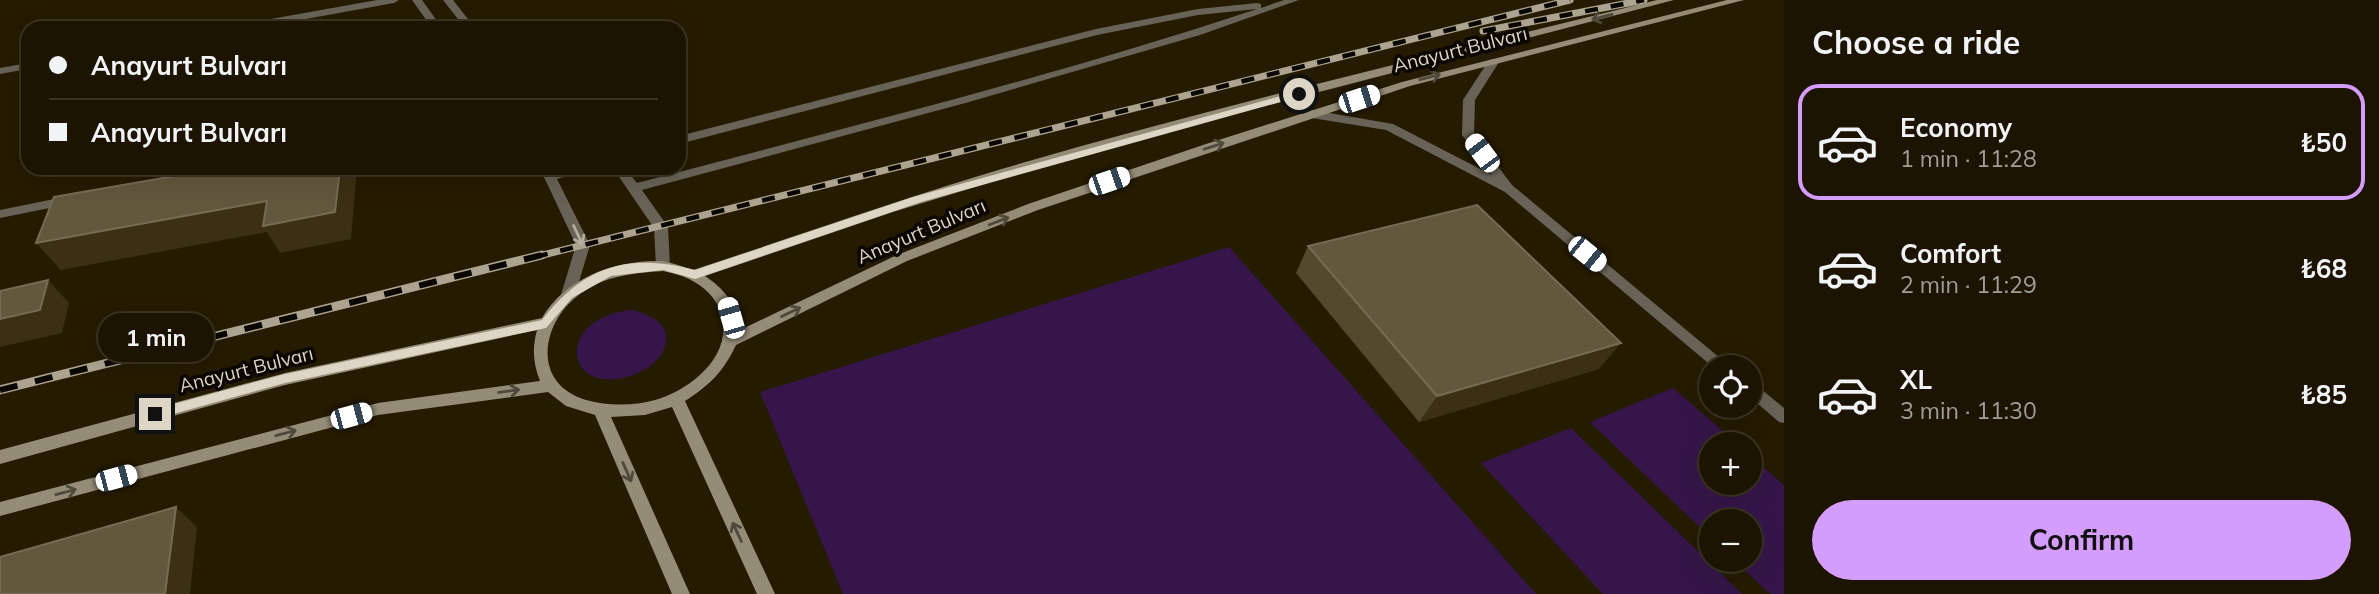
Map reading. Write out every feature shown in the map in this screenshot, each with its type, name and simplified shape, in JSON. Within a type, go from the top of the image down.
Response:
[{"type":"main road","name":"Anayurt Bulvarı","points":[[695,275],[917,200],[1046,162],[1247,107],[1668,0]]},
{"type":"main road","name":"Anayurt Bulvarı","points":[[729,342],[902,258],[1034,207],[1406,83],[1740,0]]},
{"type":"main road","points":[[663,266],[695,275],[709,282],[727,304],[731,318],[729,342],[720,362],[702,383],[676,399],[647,409],[615,412],[586,407],[562,396],[546,379],[538,358],[540,336],[546,323],[568,295],[608,273],[626,268],[663,266]]},
{"type":"main road","name":"Anayurt Bulvarı","points":[[0,457],[285,379],[546,323]]},
{"type":"main road","points":[[0,509],[378,409],[553,386]]},
{"type":"main road","points":[[676,399],[765,594]]},
{"type":"main road","points":[[600,409],[681,594]]},
{"type":"street","points":[[277,21],[394,0]]},
{"type":"street","points":[[417,0],[432,21]]},
{"type":"street","points":[[448,0],[464,21]]},
{"type":"street","points":[[686,138],[1096,32],[1198,12],[1288,1]]},
{"type":"street","points":[[686,174],[965,100],[1196,33],[1288,1]]},
{"type":"street","points":[[1493,62],[1469,100],[1468,135],[1509,189]]},
{"type":"street","points":[[0,71],[21,66]]},
{"type":"street","points":[[1312,114],[1389,127],[1509,189],[1709,355]]},
{"type":"street","points":[[548,175],[583,245],[568,295]]},
{"type":"street","points":[[624,175],[661,227],[663,266]]},
{"type":"street","points":[[635,188],[684,175]]},
{"type":"street","points":[[0,214],[85,197]]},
{"type":"street","points":[[1762,398],[1784,417]]},
{"type":"shaded area","points":[[1229,247],[1536,594],[843,594],[760,392]]},
{"type":"shaded area","points":[[631,310],[654,319],[664,329],[666,344],[662,353],[647,368],[627,377],[606,379],[590,375],[581,365],[577,353],[580,339],[589,326],[606,316]]},
{"type":"shaded area","points":[[1673,388],[1699,410],[1699,418],[1708,418],[1724,432],[1699,432],[1699,495],[1762,495],[1762,466],[1784,485],[1784,594],[1770,594],[1747,572],[1762,572],[1762,509],[1699,509],[1699,526],[1590,422]]},
{"type":"shaded area","points":[[1571,428],[1699,552],[1699,572],[1719,572],[1742,594],[1603,594],[1481,463]]},
{"type":"building","points":[[181,175],[339,175],[335,212],[263,226],[267,201],[36,243],[54,197]]},
{"type":"building","points":[[1477,205],[1621,343],[1437,396],[1308,246]]},
{"type":"building","points":[[48,280],[40,310],[0,319],[0,291]]},
{"type":"building","points":[[176,507],[165,594],[0,594],[0,557]]},
{"type":"railway","points":[[535,257],[1570,0]]},
{"type":"railway","points":[[1483,31],[1644,0]]},
{"type":"railway","points":[[0,390],[542,255]]},
{"type":"route","points":[[155,414],[285,379],[546,323],[550,314],[568,295],[590,280],[608,273],[626,268],[663,266],[695,275],[917,200],[1071,155],[1299,94]]}]
